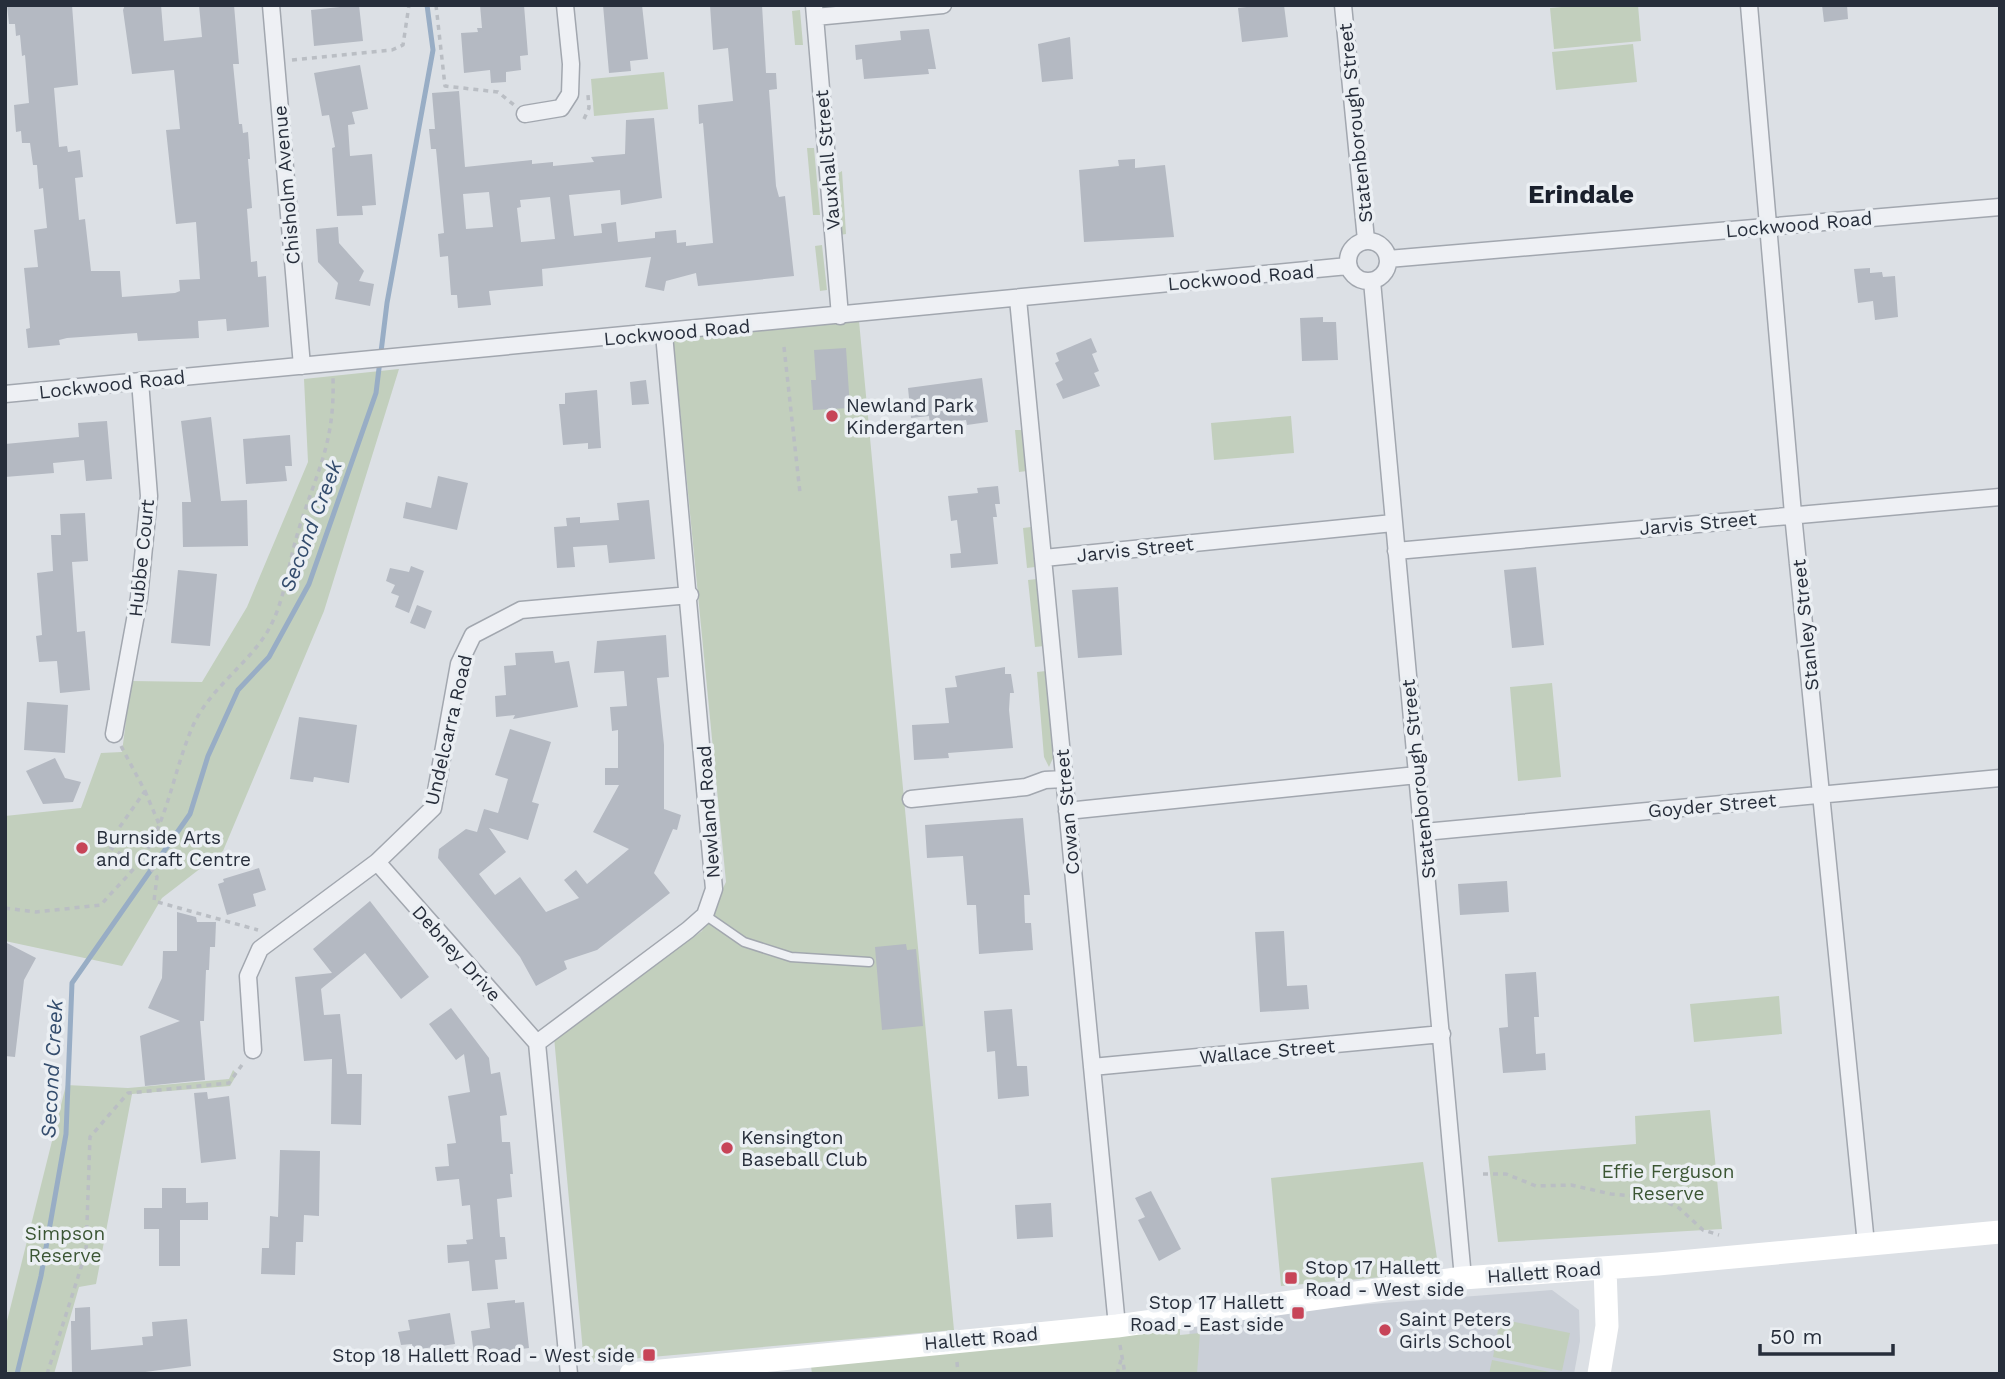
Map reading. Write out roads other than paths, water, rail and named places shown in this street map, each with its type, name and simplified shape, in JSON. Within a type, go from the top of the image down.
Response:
[{"type":"main road","name":"Hallett Road","points":[[631,1374],[785,1366],[1117,1326],[1463,1278],[1605,1268],[2000,1232]]},
{"type":"main road","points":[[1599,1374],[1607,1326],[1605,1268]]},
{"type":"street","name":"Chisholm Avenue","points":[[271,5],[302,366]]},
{"type":"street","points":[[525,114],[561,108],[570,94],[571,64],[565,5]]},
{"type":"street","points":[[815,11],[943,5]]},
{"type":"street","name":"Statenborough Street","points":[[1343,5],[1366,240]]},
{"type":"street","name":"Stanley Street","points":[[1749,5],[1793,514],[1866,1244]]},
{"type":"street","name":"Vauxhall Street","points":[[815,11],[840,316]]},
{"type":"street","name":"Lockwood Road","points":[[1388,259],[2000,206]]},
{"type":"street","points":[[1366,240],[1384,247],[1388,259],[1386,271],[1372,281],[1360,280],[1348,266],[1351,249],[1366,240]]},
{"type":"street","name":"Lockwood Road","points":[[5,394],[332,362],[664,334],[1348,266]]},
{"type":"street","name":"Statenborough Street","points":[[1372,281],[1463,1278]]},
{"type":"street","name":"Cowan Street","points":[[1017,299],[1117,1326]]},
{"type":"street","name":"Newland Road","points":[[664,334],[714,864],[714,889],[705,915]]},
{"type":"street","name":"Hubbe Court","points":[[114,734],[139,598],[149,496],[140,381]]},
{"type":"street","name":"Jarvis Street","points":[[1396,551],[2000,497]]},
{"type":"street","name":"Jarvis Street","points":[[1044,558],[1394,523]]},
{"type":"street","name":"Undelcarra Road","points":[[253,1050],[248,976],[260,949],[377,862],[433,808],[459,664],[473,635],[521,610],[690,595]]},
{"type":"street","points":[[1067,811],[1417,775]]},
{"type":"street","name":"Goyder Street","points":[[1424,832],[2000,778]]},
{"type":"street","points":[[911,799],[1026,787],[1045,780],[1064,779]]},
{"type":"street","name":"Debney Drive","points":[[377,862],[537,1043]]},
{"type":"street","points":[[569,1374],[537,1043],[705,915]]},
{"type":"street","name":"Wallace Street","points":[[1092,1067],[1442,1034]]},
{"type":"lane","points":[[705,915],[744,942],[791,957],[869,962]]},
{"type":"waterway","name":"Second Creek","points":[[17,1374],[41,1276],[66,1134],[72,983],[190,814],[208,756],[238,690],[269,657],[309,584],[376,393],[387,303],[433,50],[427,5]]},
{"type":"place","name":"Newland Park Kindergarten","points":[[832,416]]},
{"type":"place","name":"Burnside Arts and Craft Centre","points":[[82,848]]},
{"type":"place","name":"Kensington Baseball Club","points":[[727,1148]]},
{"type":"place","name":"Stop 17 Hallett Road - West side","points":[[1291,1278]]},
{"type":"place","name":"Stop 17 Hallett Road - East side","points":[[1298,1313]]},
{"type":"place","name":"Saint Peters Girls School","points":[[1385,1330]]},
{"type":"place","name":"Stop 18 Hallett Road - West side","points":[[649,1355]]},
{"type":"district","name":"Erindale","points":[[1581,194]]},
{"type":"park label","name":"Effie Ferguson Reserve","points":[[1668,1182]]},
{"type":"park label","name":"Simpson Reserve","points":[[65,1244]]}]
